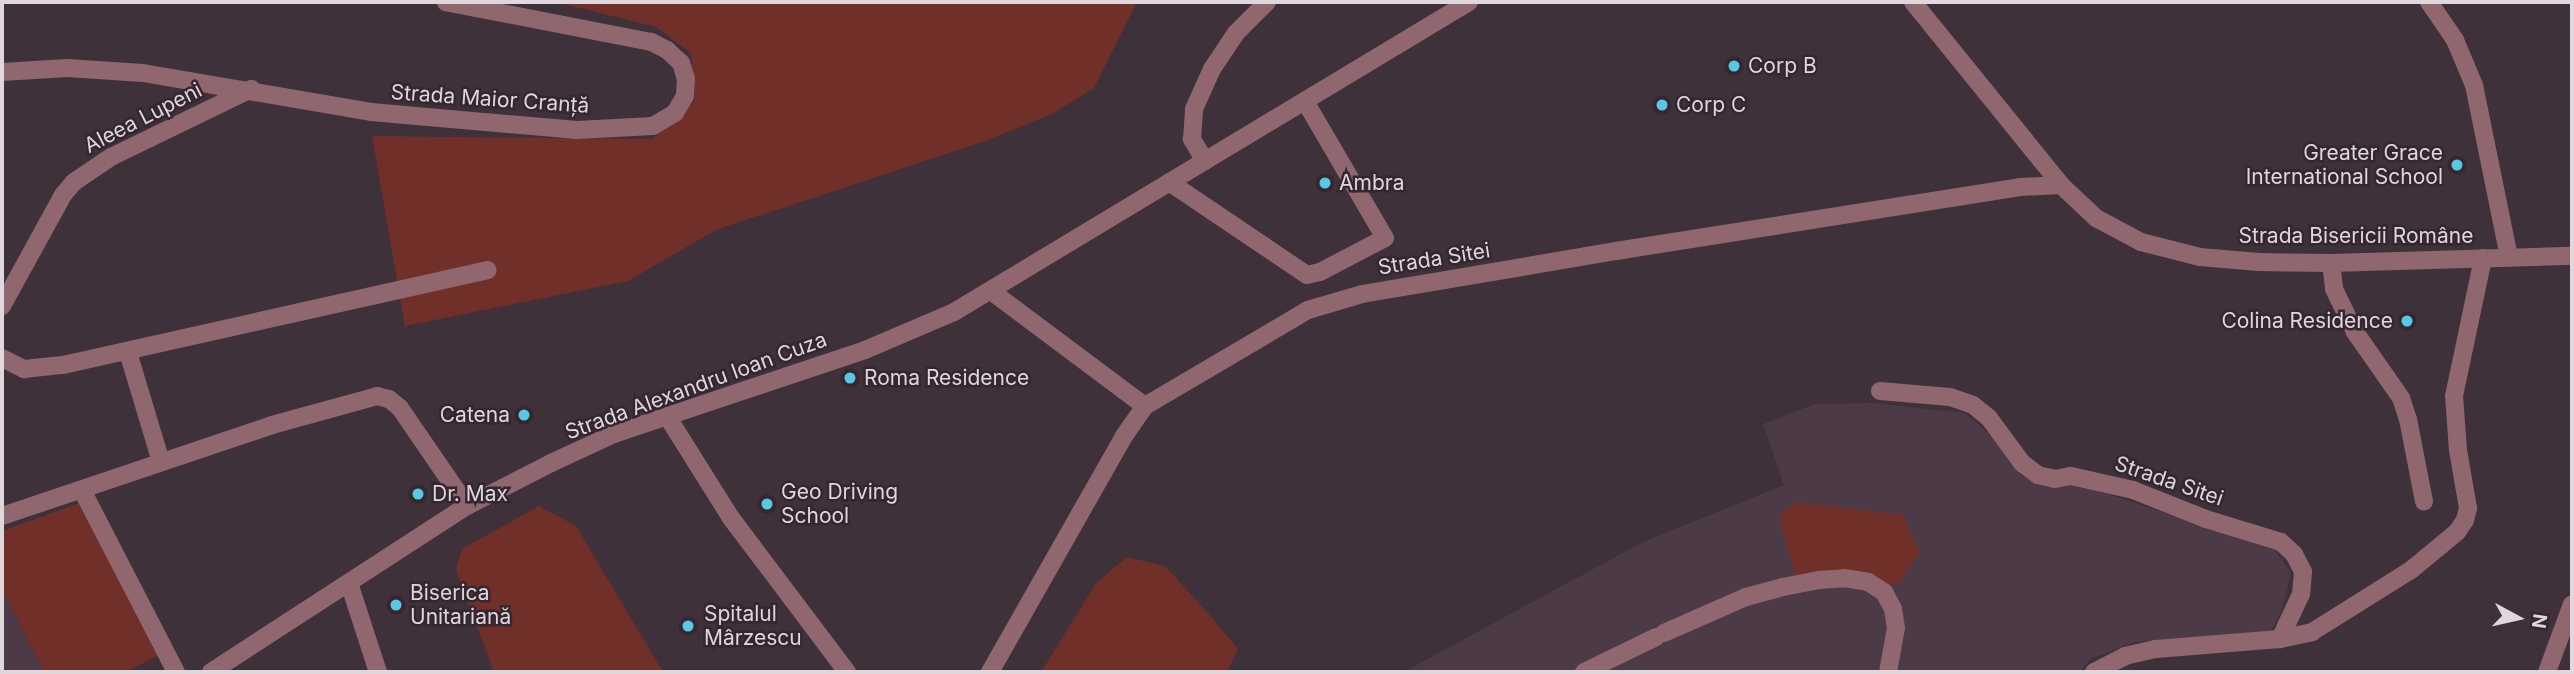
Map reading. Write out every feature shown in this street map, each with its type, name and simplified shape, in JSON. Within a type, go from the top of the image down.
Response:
[{"type":"street","name":"Strada Maior Cranță","points":[[2,72],[67,68],[143,73],[251,89],[371,112],[522,128],[577,130],[653,126],[675,113],[685,96],[686,79],[681,63],[667,50],[651,42],[446,2]]},
{"type":"street","points":[[1205,161],[1192,139],[1194,109],[1212,69],[1236,33],[1267,2]]},
{"type":"street","name":"Strada Alexandru Ioan Cuza","points":[[211,672],[467,506],[601,440],[903,335],[990,291],[1469,2]]},
{"type":"street","name":"Strada Bisericii Române","points":[[1913,2],[2061,185],[2096,218],[2118,232],[2174,252],[2225,260],[2331,263],[2572,256]]},
{"type":"street","points":[[2429,2],[2455,40],[2474,85],[2509,257]]},
{"type":"street","name":"Aleea Lupeni","points":[[2,306],[63,195],[74,183],[111,157],[251,89]]},
{"type":"street","points":[[1169,182],[1307,275],[1320,272],[1385,238],[1305,100]]},
{"type":"street","name":"Strada Sitei","points":[[990,672],[1130,427],[1145,406],[1283,322],[1308,310],[1362,293],[2020,187],[2061,185]]},
{"type":"street","points":[[2094,672],[2125,656],[2156,649],[2280,639],[2312,632],[2412,570],[2457,532],[2465,520],[2466,483],[2458,450],[2454,396],[2483,258]]},
{"type":"street","points":[[2331,263],[2334,289],[2355,332],[2401,398],[2408,419],[2424,501]]},
{"type":"street","points":[[2,358],[13,365],[36,369],[128,352],[486,270]]},
{"type":"street","points":[[990,291],[1145,406]]},
{"type":"street","points":[[128,352],[161,462]]},
{"type":"street","name":"Strada Sitei","points":[[1880,391],[1951,397],[1973,405],[1989,418],[2022,463],[2038,475],[2055,479],[2071,476],[2133,490],[2206,519],[2281,542],[2294,554],[2303,572],[2301,594],[2280,639]]},
{"type":"street","points":[[2,516],[272,425],[377,396],[400,408],[467,506]]},
{"type":"street","points":[[667,416],[731,518],[847,672]]},
{"type":"street","points":[[82,490],[176,672]]},
{"type":"street","points":[[1584,672],[1746,597],[1783,587],[1844,578],[1868,582],[1884,592],[1894,609],[1896,628],[1888,672]]},
{"type":"street","points":[[349,583],[378,672]]},
{"type":"street","points":[[2547,672],[2572,604]]},
{"type":"shaded area","points":[[556,2],[1137,2],[1094,88],[1052,114],[985,141],[716,230],[628,281],[405,326],[372,136],[652,139],[695,101],[691,53],[656,27]]},
{"type":"shaded area","points":[[1874,403],[1965,413],[1992,437],[2022,476],[2096,490],[2275,550],[2291,573],[2281,612],[2270,632],[2135,642],[2092,658],[2079,672],[1404,672],[1641,543],[1784,485],[1763,424],[1815,404]]},
{"type":"shaded area","points":[[1795,502],[1903,515],[1920,552],[1898,584],[1795,575],[1779,516]]},
{"type":"shaded area","points":[[80,503],[157,656],[125,672],[44,672],[2,589],[2,531]]},
{"type":"shaded area","points":[[539,506],[576,526],[663,672],[494,672],[456,570],[462,549]]},
{"type":"shaded area","points":[[1127,557],[1165,566],[1208,613],[1238,649],[1227,672],[1041,672],[1097,582]]},
{"type":"shaded area","points":[[2,589],[44,672],[2,672]]},
{"type":"place","name":"Corp B","points":[[1734,66]]},
{"type":"place","name":"Corp C","points":[[1662,105]]},
{"type":"place","name":"Greater Grace International School","points":[[2457,165]]},
{"type":"place","name":"Ambra","points":[[1325,183]]},
{"type":"place","name":"Colina Residence","points":[[2407,321]]},
{"type":"place","name":"Roma Residence","points":[[850,378]]},
{"type":"place","name":"Catena","points":[[524,415]]},
{"type":"place","name":"Dr. Max","points":[[418,494]]},
{"type":"place","name":"Geo Driving School","points":[[767,504]]},
{"type":"place","name":"Biserica Unitariană","points":[[396,605]]},
{"type":"place","name":"Spitalul Mârzescu","points":[[688,626]]}]
